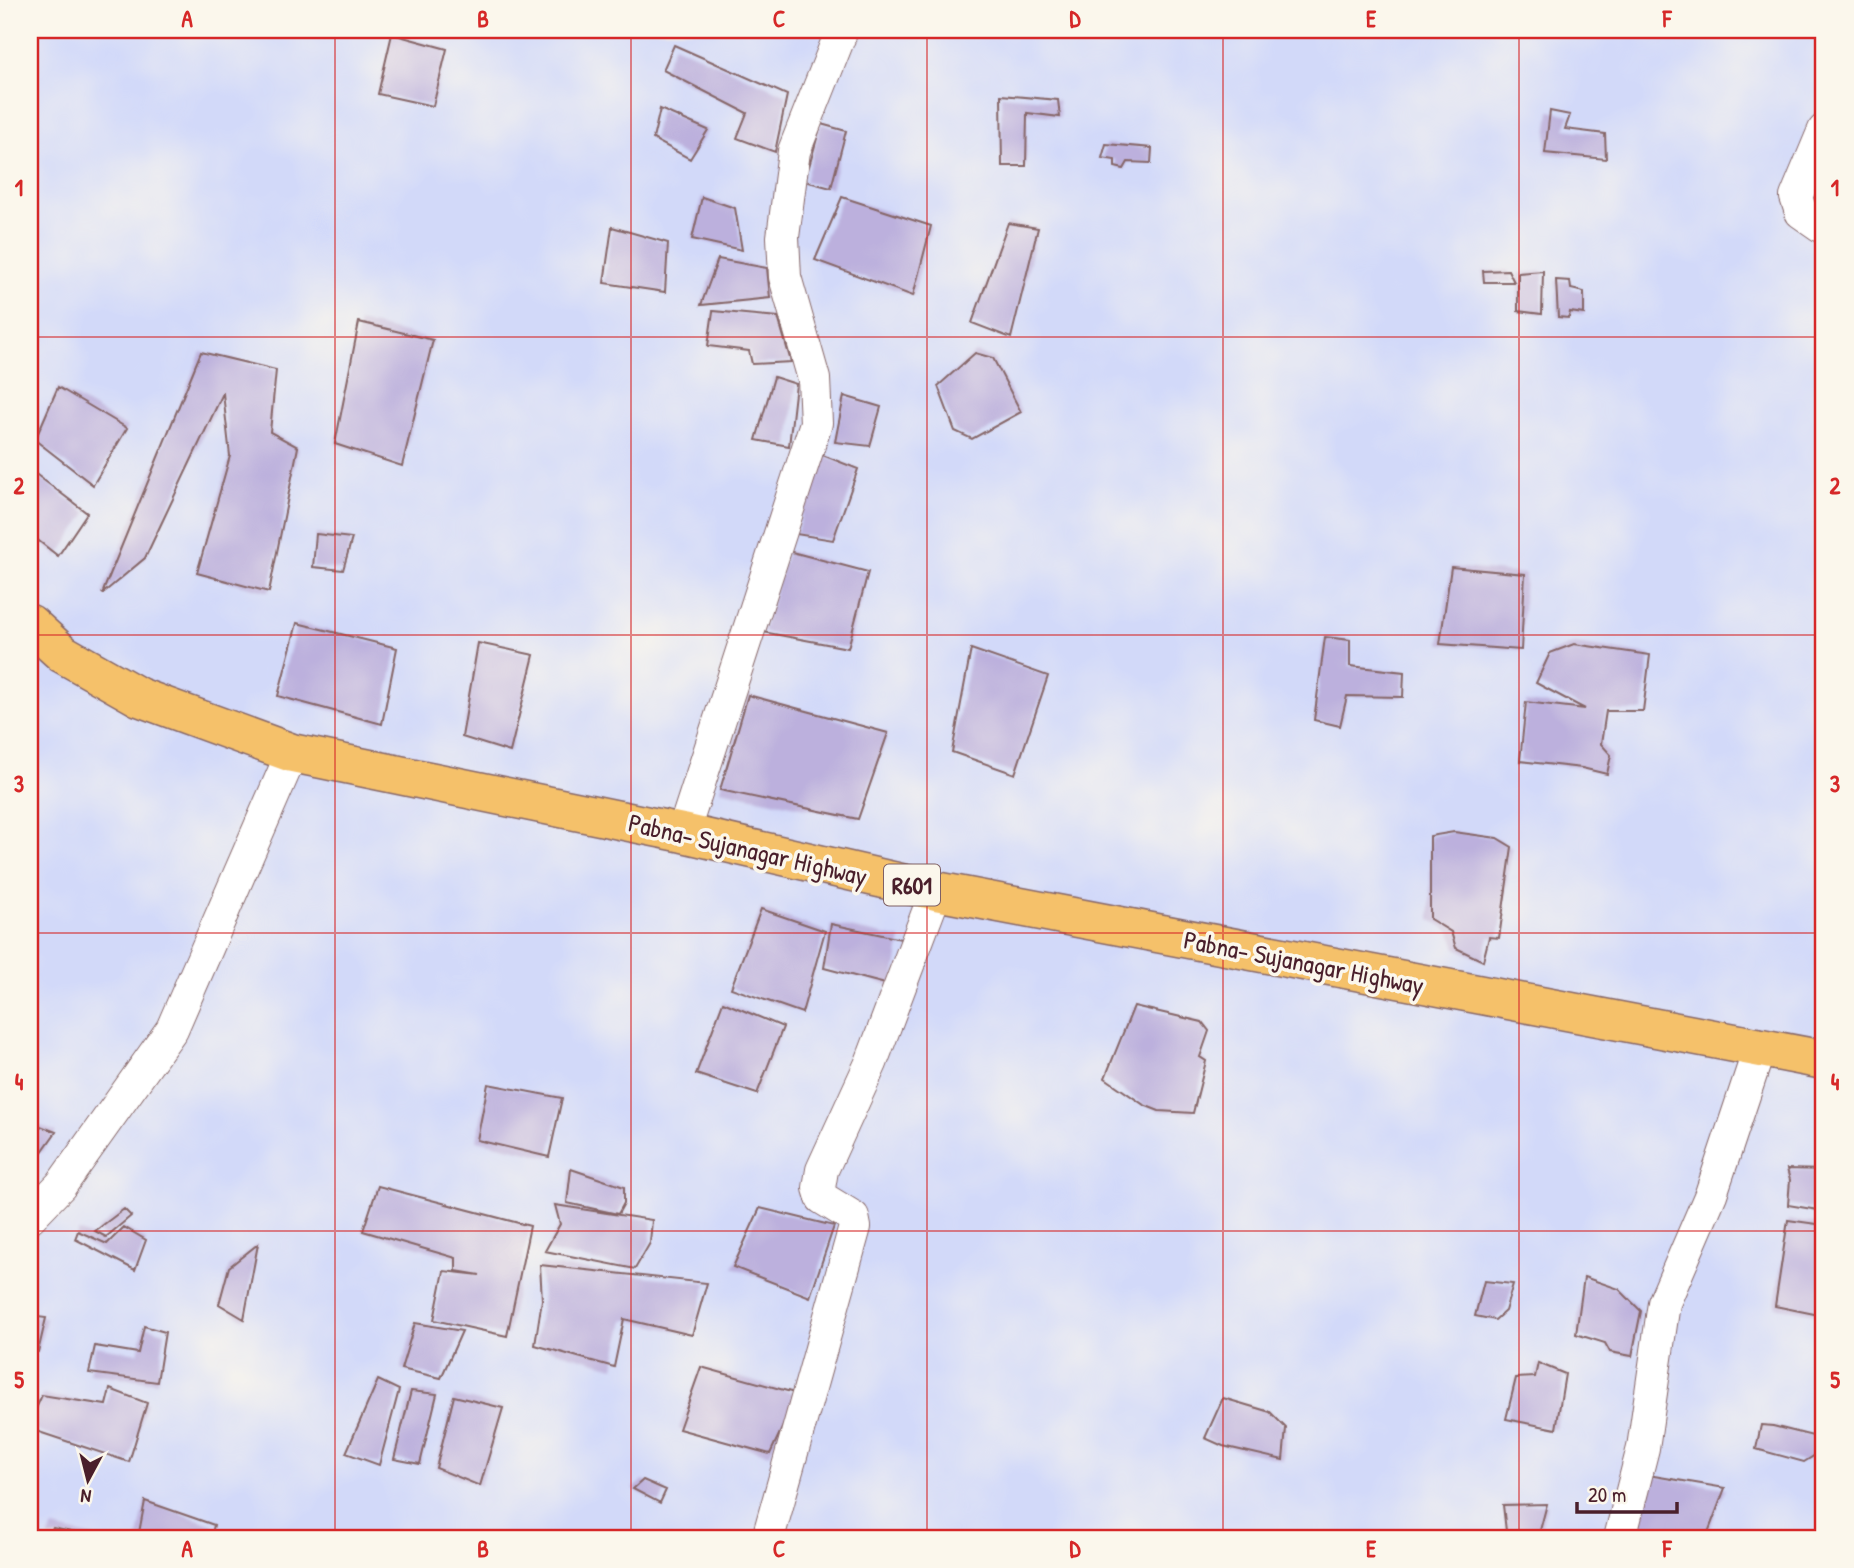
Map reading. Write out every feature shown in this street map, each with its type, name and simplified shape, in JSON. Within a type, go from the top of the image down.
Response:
[{"type":"main road","name":"Pabna- Sujanagar Highway","points":[[30,624],[63,654],[139,697],[292,753],[683,833],[936,891],[1824,1060]]},
{"type":"street","points":[[683,833],[816,423],[814,379],[785,277],[783,237],[794,151],[842,30]]},
{"type":"street","points":[[1824,130],[1796,197],[1801,212],[1824,228]]},
{"type":"street","points":[[30,1217],[61,1185],[172,1029],[292,753]]},
{"type":"street","points":[[768,1538],[814,1365],[855,1227],[853,1217],[822,1198],[818,1188],[822,1170],[871,1063],[936,891]]},
{"type":"street","points":[[1620,1538],[1643,1448],[1664,1303],[1711,1194],[1760,1047]]},
{"type":"shaded area","points":[[30,30],[1824,30],[1824,1538],[30,1538]]},
{"type":"building","points":[[392,34],[447,49],[433,106],[378,94]]},
{"type":"building","points":[[674,45],[787,95],[775,152],[737,138],[747,113],[663,70]]},
{"type":"building","points":[[1001,95],[1058,100],[1060,117],[1027,113],[1026,166],[1002,166]]},
{"type":"building","points":[[660,109],[708,130],[690,159],[653,139]]},
{"type":"building","points":[[1550,111],[1570,115],[1565,129],[1605,134],[1606,159],[1545,153]]},
{"type":"building","points":[[821,124],[846,131],[831,188],[805,181]]},
{"type":"building","points":[[1106,144],[1152,148],[1151,163],[1128,162],[1124,169],[1115,167],[1115,160],[1102,158]]},
{"type":"building","points":[[1824,157],[1824,207],[1807,199]]},
{"type":"building","points":[[702,197],[735,208],[742,250],[692,239]]},
{"type":"building","points":[[842,197],[931,226],[913,296],[815,260]]},
{"type":"building","points":[[1008,223],[1038,228],[1011,338],[972,323]]},
{"type":"building","points":[[612,227],[668,243],[665,292],[604,283]]},
{"type":"building","points":[[718,259],[767,268],[770,298],[701,305]]},
{"type":"building","points":[[1508,270],[1514,282],[1484,282],[1483,271]]},
{"type":"building","points":[[1543,271],[1542,314],[1518,311],[1518,273]]},
{"type":"building","points":[[1556,280],[1570,281],[1571,289],[1584,292],[1584,314],[1570,312],[1569,318],[1558,317]]},
{"type":"building","points":[[713,311],[778,317],[791,362],[752,364],[749,351],[708,346]]},
{"type":"building","points":[[359,322],[433,340],[402,466],[335,444]]},
{"type":"building","points":[[201,352],[276,370],[270,432],[298,447],[269,592],[197,573],[230,456],[223,393],[145,558],[102,594]]},
{"type":"building","points":[[975,353],[993,358],[1021,412],[972,439],[955,431],[938,386]]},
{"type":"building","points":[[774,377],[796,384],[789,446],[756,440]]},
{"type":"building","points":[[58,387],[127,428],[93,485],[35,440]]},
{"type":"building","points":[[844,396],[881,407],[870,446],[835,442]]},
{"type":"building","points":[[820,454],[858,469],[833,540],[796,534]]},
{"type":"building","points":[[33,472],[87,513],[58,556],[30,534],[30,477]]},
{"type":"building","points":[[316,534],[352,538],[343,570],[313,567]]},
{"type":"building","points":[[788,551],[868,572],[848,648],[763,632]]},
{"type":"building","points":[[1451,567],[1525,574],[1521,650],[1440,644]]},
{"type":"building","points":[[297,623],[397,648],[382,724],[278,696]]},
{"type":"building","points":[[1325,637],[1350,640],[1350,666],[1404,672],[1403,697],[1347,696],[1340,726],[1314,720]]},
{"type":"building","points":[[478,643],[534,655],[510,752],[462,737]]},
{"type":"building","points":[[1574,644],[1650,655],[1643,711],[1606,711],[1601,744],[1611,755],[1607,774],[1582,768],[1520,761],[1526,702],[1585,709],[1536,683],[1550,653]]},
{"type":"building","points":[[971,649],[1048,676],[1015,774],[952,752]]},
{"type":"building","points":[[748,695],[888,733],[858,819],[720,790]]},
{"type":"building","points":[[1454,832],[1497,838],[1512,847],[1499,938],[1489,937],[1483,961],[1456,948],[1451,932],[1430,919],[1430,836]]},
{"type":"building","points":[[761,909],[825,931],[802,1013],[731,988]]},
{"type":"building","points":[[831,924],[901,939],[893,986],[824,968]]},
{"type":"building","points":[[723,1002],[783,1027],[757,1094],[696,1074]]},
{"type":"building","points":[[1134,1006],[1202,1022],[1209,1031],[1200,1057],[1206,1061],[1193,1113],[1159,1111],[1144,1105],[1105,1078]]},
{"type":"building","points":[[488,1084],[562,1098],[549,1157],[477,1140]]},
{"type":"building","points":[[30,1122],[56,1132],[41,1153],[30,1150]]},
{"type":"building","points":[[571,1169],[624,1187],[624,1203],[618,1214],[567,1203]]},
{"type":"building","points":[[1787,1169],[1824,1170],[1824,1211],[1788,1205],[1790,1180]]},
{"type":"building","points":[[378,1186],[530,1226],[507,1336],[434,1320],[444,1271],[480,1275],[456,1271],[456,1258],[363,1231]]},
{"type":"building","points":[[555,1205],[652,1220],[650,1243],[635,1269],[545,1251],[560,1224]]},
{"type":"building","points":[[760,1208],[834,1226],[810,1297],[733,1267]]},
{"type":"building","points":[[124,1209],[131,1216],[106,1237],[95,1231]]},
{"type":"building","points":[[1788,1220],[1824,1225],[1824,1316],[1775,1306]]},
{"type":"building","points":[[124,1227],[146,1240],[135,1270],[75,1239],[78,1231],[107,1244]]},
{"type":"building","points":[[258,1244],[244,1319],[219,1304],[229,1267]]},
{"type":"building","points":[[540,1265],[707,1283],[692,1335],[624,1319],[614,1367],[535,1345],[542,1300]]},
{"type":"building","points":[[1584,1277],[1619,1289],[1641,1311],[1632,1356],[1610,1352],[1605,1343],[1576,1334]]},
{"type":"building","points":[[1484,1281],[1513,1284],[1505,1311],[1495,1320],[1475,1316]]},
{"type":"building","points":[[30,1316],[46,1318],[38,1352],[30,1351]]},
{"type":"building","points":[[415,1323],[462,1331],[441,1378],[401,1369]]},
{"type":"building","points":[[144,1326],[165,1332],[157,1382],[89,1373],[95,1346],[138,1353]]},
{"type":"building","points":[[1538,1363],[1565,1374],[1556,1429],[1506,1419],[1516,1378],[1535,1377]]},
{"type":"building","points":[[701,1367],[798,1394],[770,1454],[679,1429]]},
{"type":"building","points":[[378,1380],[399,1390],[379,1465],[346,1453]]},
{"type":"building","points":[[110,1389],[147,1403],[129,1462],[30,1429],[30,1422],[42,1395],[106,1405]]},
{"type":"building","points":[[411,1391],[437,1394],[420,1464],[394,1459]]},
{"type":"building","points":[[454,1396],[503,1408],[480,1486],[436,1468]]},
{"type":"building","points":[[1223,1398],[1270,1412],[1286,1428],[1283,1460],[1223,1446],[1205,1438]]},
{"type":"building","points":[[1761,1425],[1817,1437],[1823,1450],[1804,1462],[1756,1449]]},
{"type":"building","points":[[1648,1475],[1725,1488],[1706,1538],[1631,1538]]},
{"type":"building","points":[[643,1480],[666,1490],[660,1503],[633,1489]]},
{"type":"building","points":[[145,1501],[214,1525],[211,1538],[138,1538]]},
{"type":"building","points":[[1547,1504],[1538,1538],[1496,1538],[1499,1533],[1506,1531],[1503,1505]]},
{"type":"building","points":[[53,1528],[94,1537],[94,1538],[48,1538]]}]
